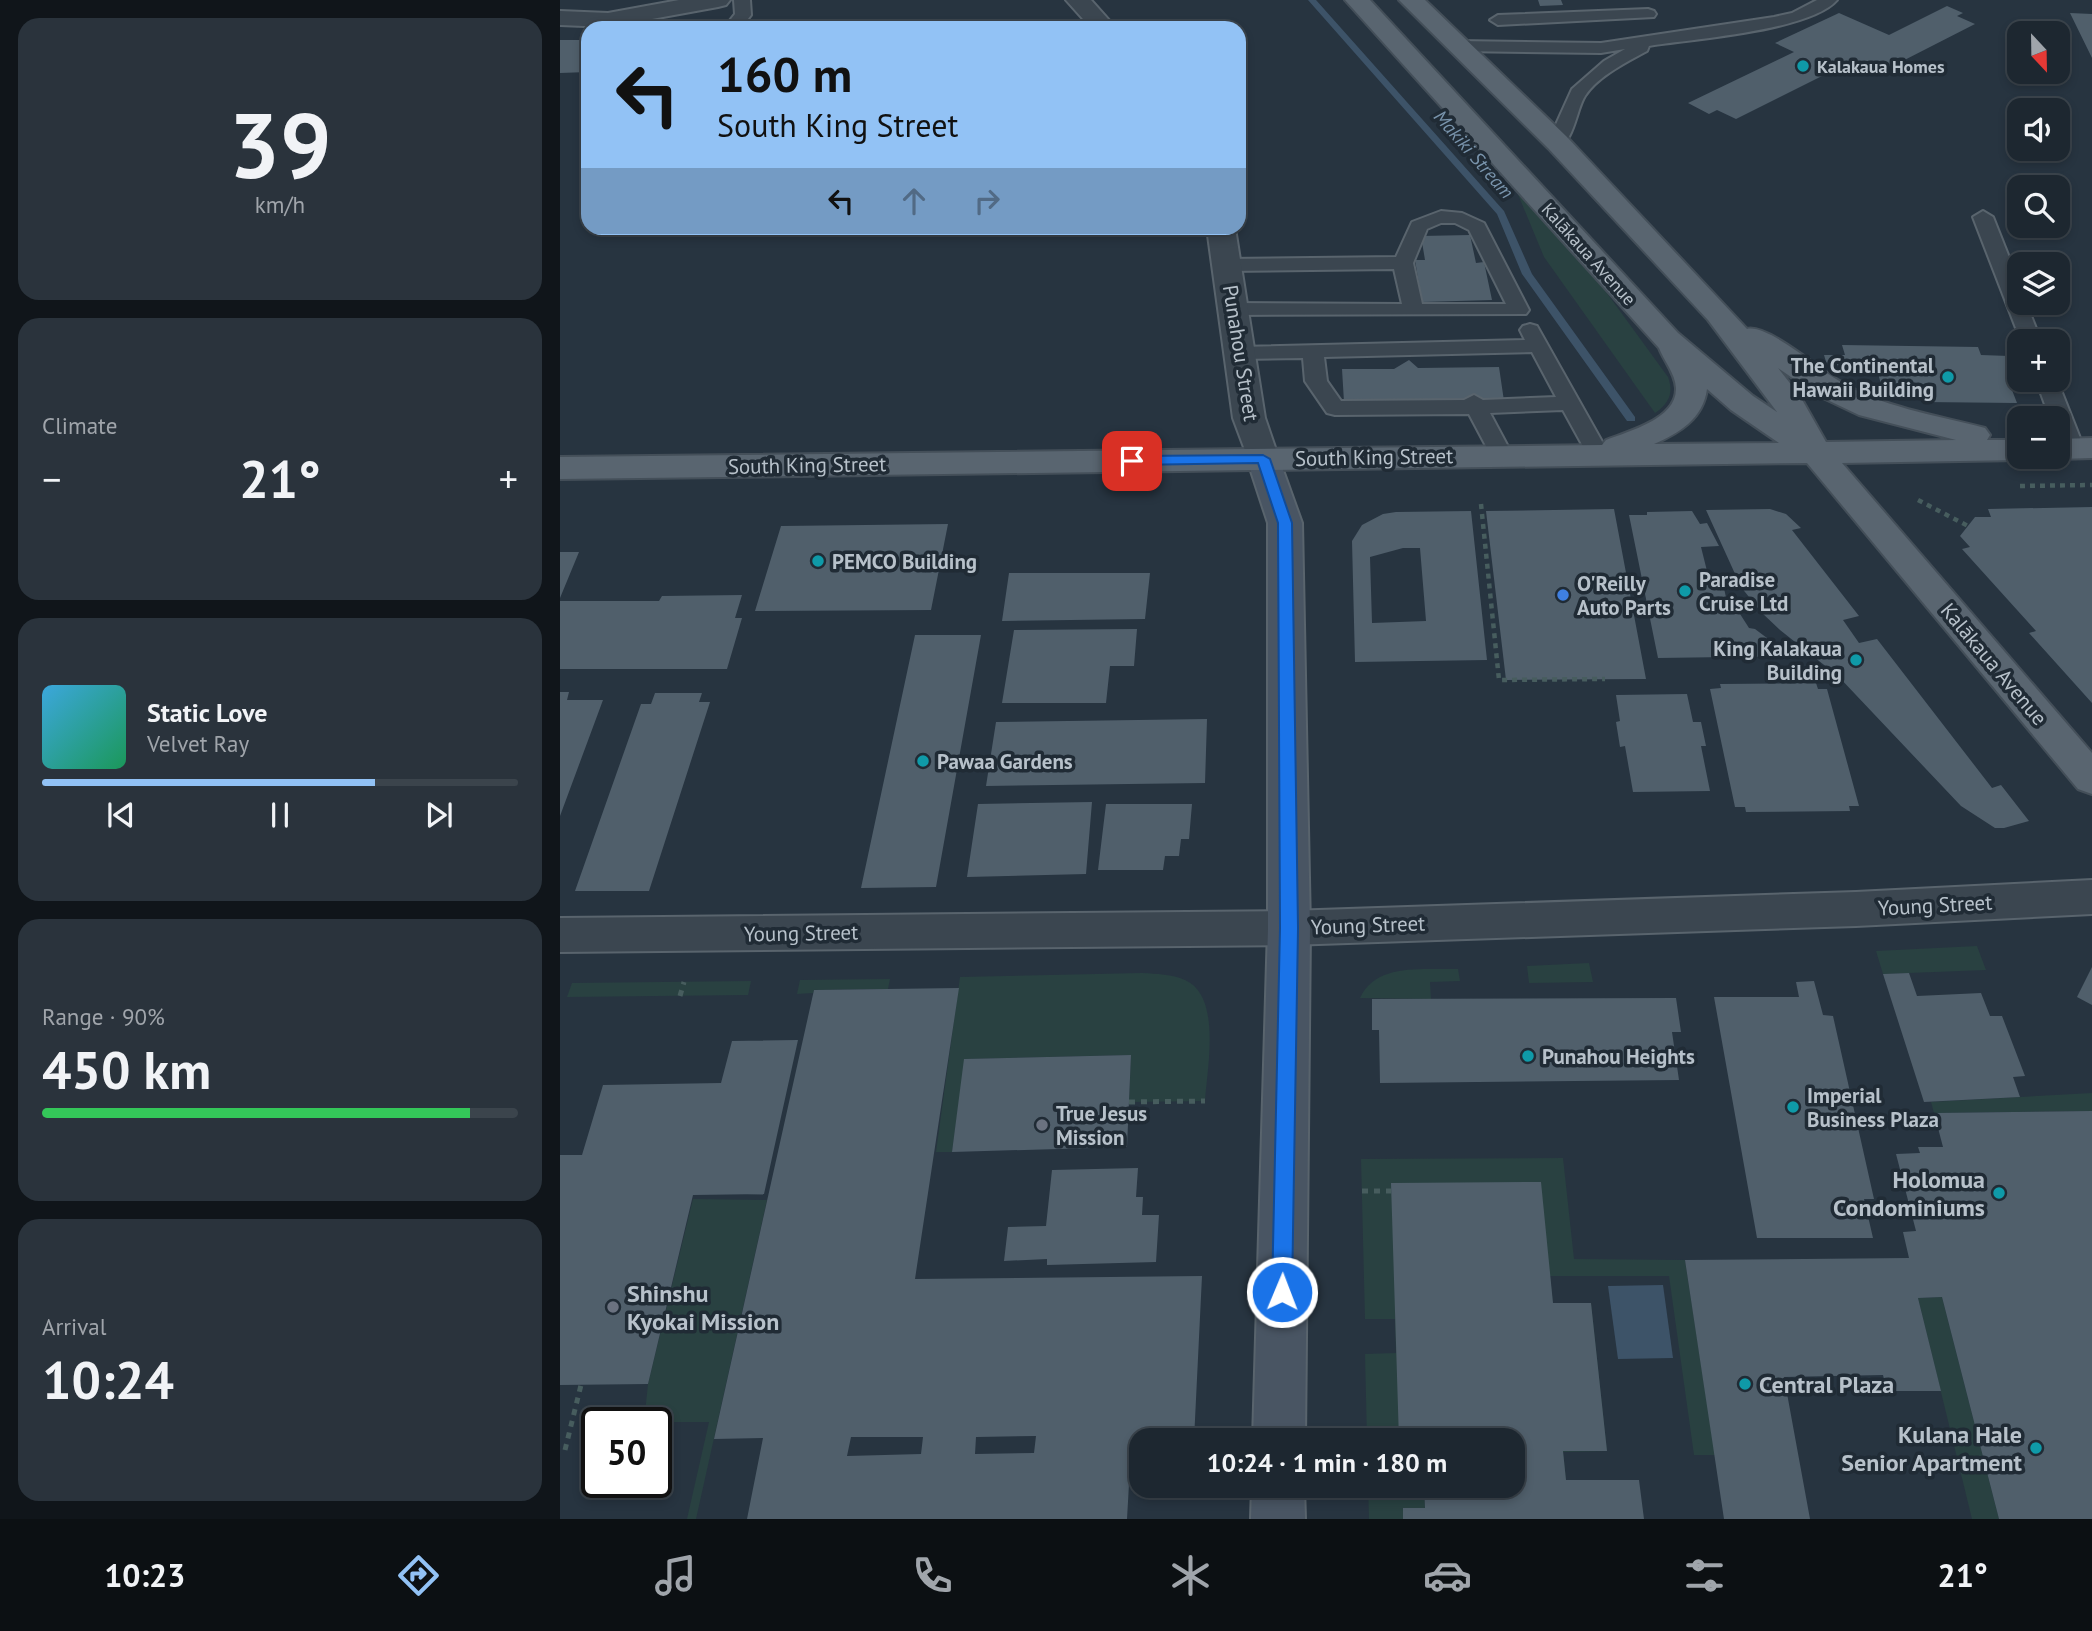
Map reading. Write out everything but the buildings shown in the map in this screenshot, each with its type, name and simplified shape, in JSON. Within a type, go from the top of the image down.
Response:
[{"type":"main road","name":"Kalākaua Avenue","points":[[1357,0],[1667,339],[1742,402],[1815,452]]},
{"type":"main road","name":"Kalākaua Avenue","points":[[1411,0],[1557,142],[1719,314],[1784,396],[1815,452],[2092,779]]},
{"type":"main road","points":[[1719,314],[1803,373],[1870,408],[2007,444]]},
{"type":"main road","points":[[1598,454],[1670,424],[1690,404],[1693,386],[1690,374],[1667,339]]},
{"type":"main road","name":"South King Street","points":[[560,468],[2007,447]]},
{"type":"main road","name":"Punahou Street","points":[[1263,459],[1285,523],[1289,928],[1279,1428]]},
{"type":"main road","points":[[1278,1498],[1278,1519]]},
{"type":"street","points":[[560,18],[608,20],[718,0]]},
{"type":"street","points":[[1078,0],[1098,21]]},
{"type":"street","name":"Punahou Street","points":[[1222,235],[1249,418],[1263,459]]},
{"type":"street","name":"Young Street","points":[[560,935],[1289,928],[1843,909],[2092,897]]},
{"type":"lane","points":[[738,21],[743,15],[742,0]]},
{"type":"lane","points":[[1457,46],[1580,49],[1786,19],[1829,0]]},
{"type":"lane","points":[[1498,20],[1646,7],[1658,39]]},
{"type":"lane","points":[[1557,142],[1578,93],[1610,65],[1658,39]]},
{"type":"lane","points":[[1413,309],[1404,263],[1419,226],[1436,217],[1466,219],[1477,227],[1598,454]]},
{"type":"lane","points":[[1983,217],[2026,329]]},
{"type":"lane","points":[[1227,265],[1404,263]]},
{"type":"lane","points":[[1233,309],[1519,310]]},
{"type":"lane","points":[[1240,353],[1539,346]]},
{"type":"lane","points":[[1445,348],[1457,368]]},
{"type":"lane","points":[[1369,349],[1383,369]]},
{"type":"lane","points":[[1313,351],[1316,381],[1335,408],[1570,403]]},
{"type":"lane","points":[[2051,392],[2074,448]]},
{"type":"lane","points":[[1476,404],[1502,456]]},
{"type":"path","points":[[2064,485],[2092,485]]},
{"type":"path","points":[[1918,500],[1968,526]]},
{"type":"path","points":[[1481,504],[1499,680],[1605,679]]},
{"type":"path","points":[[680,996],[684,982]]},
{"type":"path","points":[[1129,1102],[1205,1101]]},
{"type":"path","points":[[1362,1191],[1391,1191]]},
{"type":"path","points":[[565,1450],[581,1385]]},
{"type":"green space","points":[[1517,192],[1601,285],[1668,377],[1669,397],[1655,413],[1544,257]]},
{"type":"green space","points":[[1977,946],[1986,970],[1883,974],[1876,951]]},
{"type":"green space","points":[[1589,963],[1593,982],[1529,983],[1527,966]]},
{"type":"green space","points":[[1417,969],[1458,969],[1460,981],[1430,982],[1431,999],[1360,998],[1367,986],[1389,973]]},
{"type":"green space","points":[[1142,973],[1170,975],[1185,980],[1197,988],[1204,1001],[1210,1034],[1205,1101],[1129,1102],[1131,1055],[965,1059],[952,1152],[936,1152],[960,977]]},
{"type":"green space","points":[[890,979],[888,989],[814,990],[813,993],[797,994],[800,980]]},
{"type":"green space","points":[[751,981],[748,995],[567,997],[572,983]]},
{"type":"green space","points":[[2092,1093],[2092,1111],[1934,1113],[1931,1102]]},
{"type":"green space","points":[[1563,1158],[1574,1259],[1685,1260],[1715,1455],[1694,1455],[1669,1276],[1550,1276],[1553,1303],[1591,1303],[1607,1451],[1563,1452],[1566,1480],[1525,1450],[1525,1428],[1367,1428],[1365,1354],[1396,1353],[1395,1319],[1365,1319],[1361,1159]]},
{"type":"green space","points":[[693,1199],[767,1200],[696,1519],[687,1519],[709,1422],[672,1422],[672,1407],[646,1407],[648,1384]]},
{"type":"green space","points":[[1942,1297],[1999,1519],[1972,1519],[1918,1298]]},
{"type":"green space","points":[[1368,1498],[1425,1498],[1425,1508],[1403,1519],[1369,1519]]},
{"type":"water","points":[[1663,1285],[1673,1358],[1618,1359],[1608,1286]]},
{"type":"waterway","name":"Makiki Stream","points":[[1312,0],[1501,213],[1527,274],[1631,419]]},
{"type":"place","name":"Kalakaua Homes","points":[[1803,66]]},
{"type":"place","name":"The Continental Hawaii Building","points":[[1948,377]]},
{"type":"place","name":"PEMCO Building","points":[[818,561]]},
{"type":"place","name":"Paradise Cruise Ltd","points":[[1685,591]]},
{"type":"place","name":"O'Reilly Auto Parts","points":[[1563,595]]},
{"type":"place","name":"King Kalakaua Building","points":[[1856,660]]},
{"type":"place","name":"Pawaa Gardens","points":[[923,761]]},
{"type":"place","name":"Punahou Heights","points":[[1528,1056]]},
{"type":"place","name":"Imperial Business Plaza","points":[[1793,1107]]},
{"type":"place","name":"True Jesus Mission","points":[[1042,1125]]},
{"type":"place","name":"Holomua Condominiums","points":[[1999,1193]]},
{"type":"place","name":"Shinshu Kyokai Mission","points":[[613,1307]]},
{"type":"place","name":"Central Plaza","points":[[1745,1384]]},
{"type":"place","name":"Kulana Hale Senior Apartment","points":[[2036,1448]]},
{"type":"route","points":[[1132,461],[1263,459],[1285,523],[1289,928],[1282,1292]]}]
